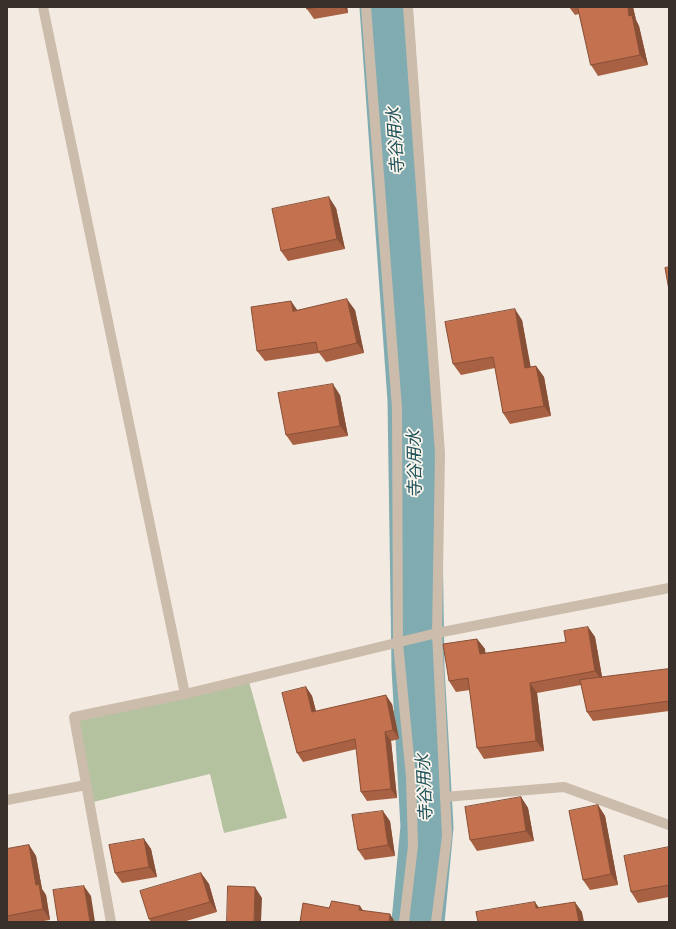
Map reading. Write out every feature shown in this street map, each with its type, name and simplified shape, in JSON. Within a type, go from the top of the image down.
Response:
[{"type":"street","points":[[43,7],[185,694]]},
{"type":"street","points":[[366,7],[397,408],[398,643],[412,777],[413,846],[404,922]]},
{"type":"street","points":[[408,7],[440,453],[437,633],[447,836],[436,922]]},
{"type":"street","points":[[111,922],[74,717],[185,694],[437,633],[669,588]]},
{"type":"street","points":[[7,800],[86,785]]},
{"type":"street","points":[[446,797],[564,786],[669,825]]},
{"type":"green space","points":[[248,678],[287,818],[224,833],[210,774],[89,803],[74,717]]},
{"type":"building","points":[[307,7],[318,7],[307,9]]},
{"type":"building","points":[[578,7],[628,7],[629,16],[632,15],[640,55],[591,65]]},
{"type":"building","points":[[329,197],[337,239],[281,251],[272,209]]},
{"type":"building","points":[[669,267],[669,290],[665,268]]},
{"type":"building","points":[[347,299],[357,343],[318,352],[316,342],[257,351],[251,307],[291,301],[293,311]]},
{"type":"building","points":[[515,309],[525,368],[536,366],[544,406],[503,413],[493,357],[453,364],[445,322]]},
{"type":"building","points":[[333,384],[340,426],[286,435],[278,393]]},
{"type":"building","points":[[588,627],[595,671],[530,683],[536,741],[477,748],[468,678],[449,681],[443,644],[477,639],[480,654],[566,642],[564,631]]},
{"type":"building","points":[[669,669],[669,701],[587,712],[580,680]]},
{"type":"building","points":[[306,687],[312,712],[386,695],[393,730],[385,732],[391,789],[361,792],[355,739],[297,753],[282,693]]},
{"type":"building","points":[[521,797],[526,831],[470,840],[465,807]]},
{"type":"building","points":[[598,805],[611,874],[583,880],[569,811]]},
{"type":"building","points":[[383,811],[388,845],[358,850],[352,815]]},
{"type":"building","points":[[144,839],[149,867],[115,873],[109,845]]},
{"type":"building","points":[[29,845],[36,885],[39,884],[43,909],[7,916],[7,849]]},
{"type":"building","points":[[669,847],[669,885],[631,892],[624,856]]},
{"type":"building","points":[[201,873],[210,902],[149,919],[140,891]]},
{"type":"building","points":[[84,886],[90,922],[58,922],[53,890]]},
{"type":"building","points":[[228,886],[255,887],[254,922],[227,922]]},
{"type":"building","points":[[332,901],[360,906],[359,910],[390,914],[389,922],[300,922],[303,903],[329,908]]},
{"type":"building","points":[[535,902],[536,908],[575,902],[579,922],[478,922],[476,912]]},
{"type":"waterway","name":"寺谷用水","points":[[386,7],[414,400],[418,668],[427,827],[418,922]]}]
